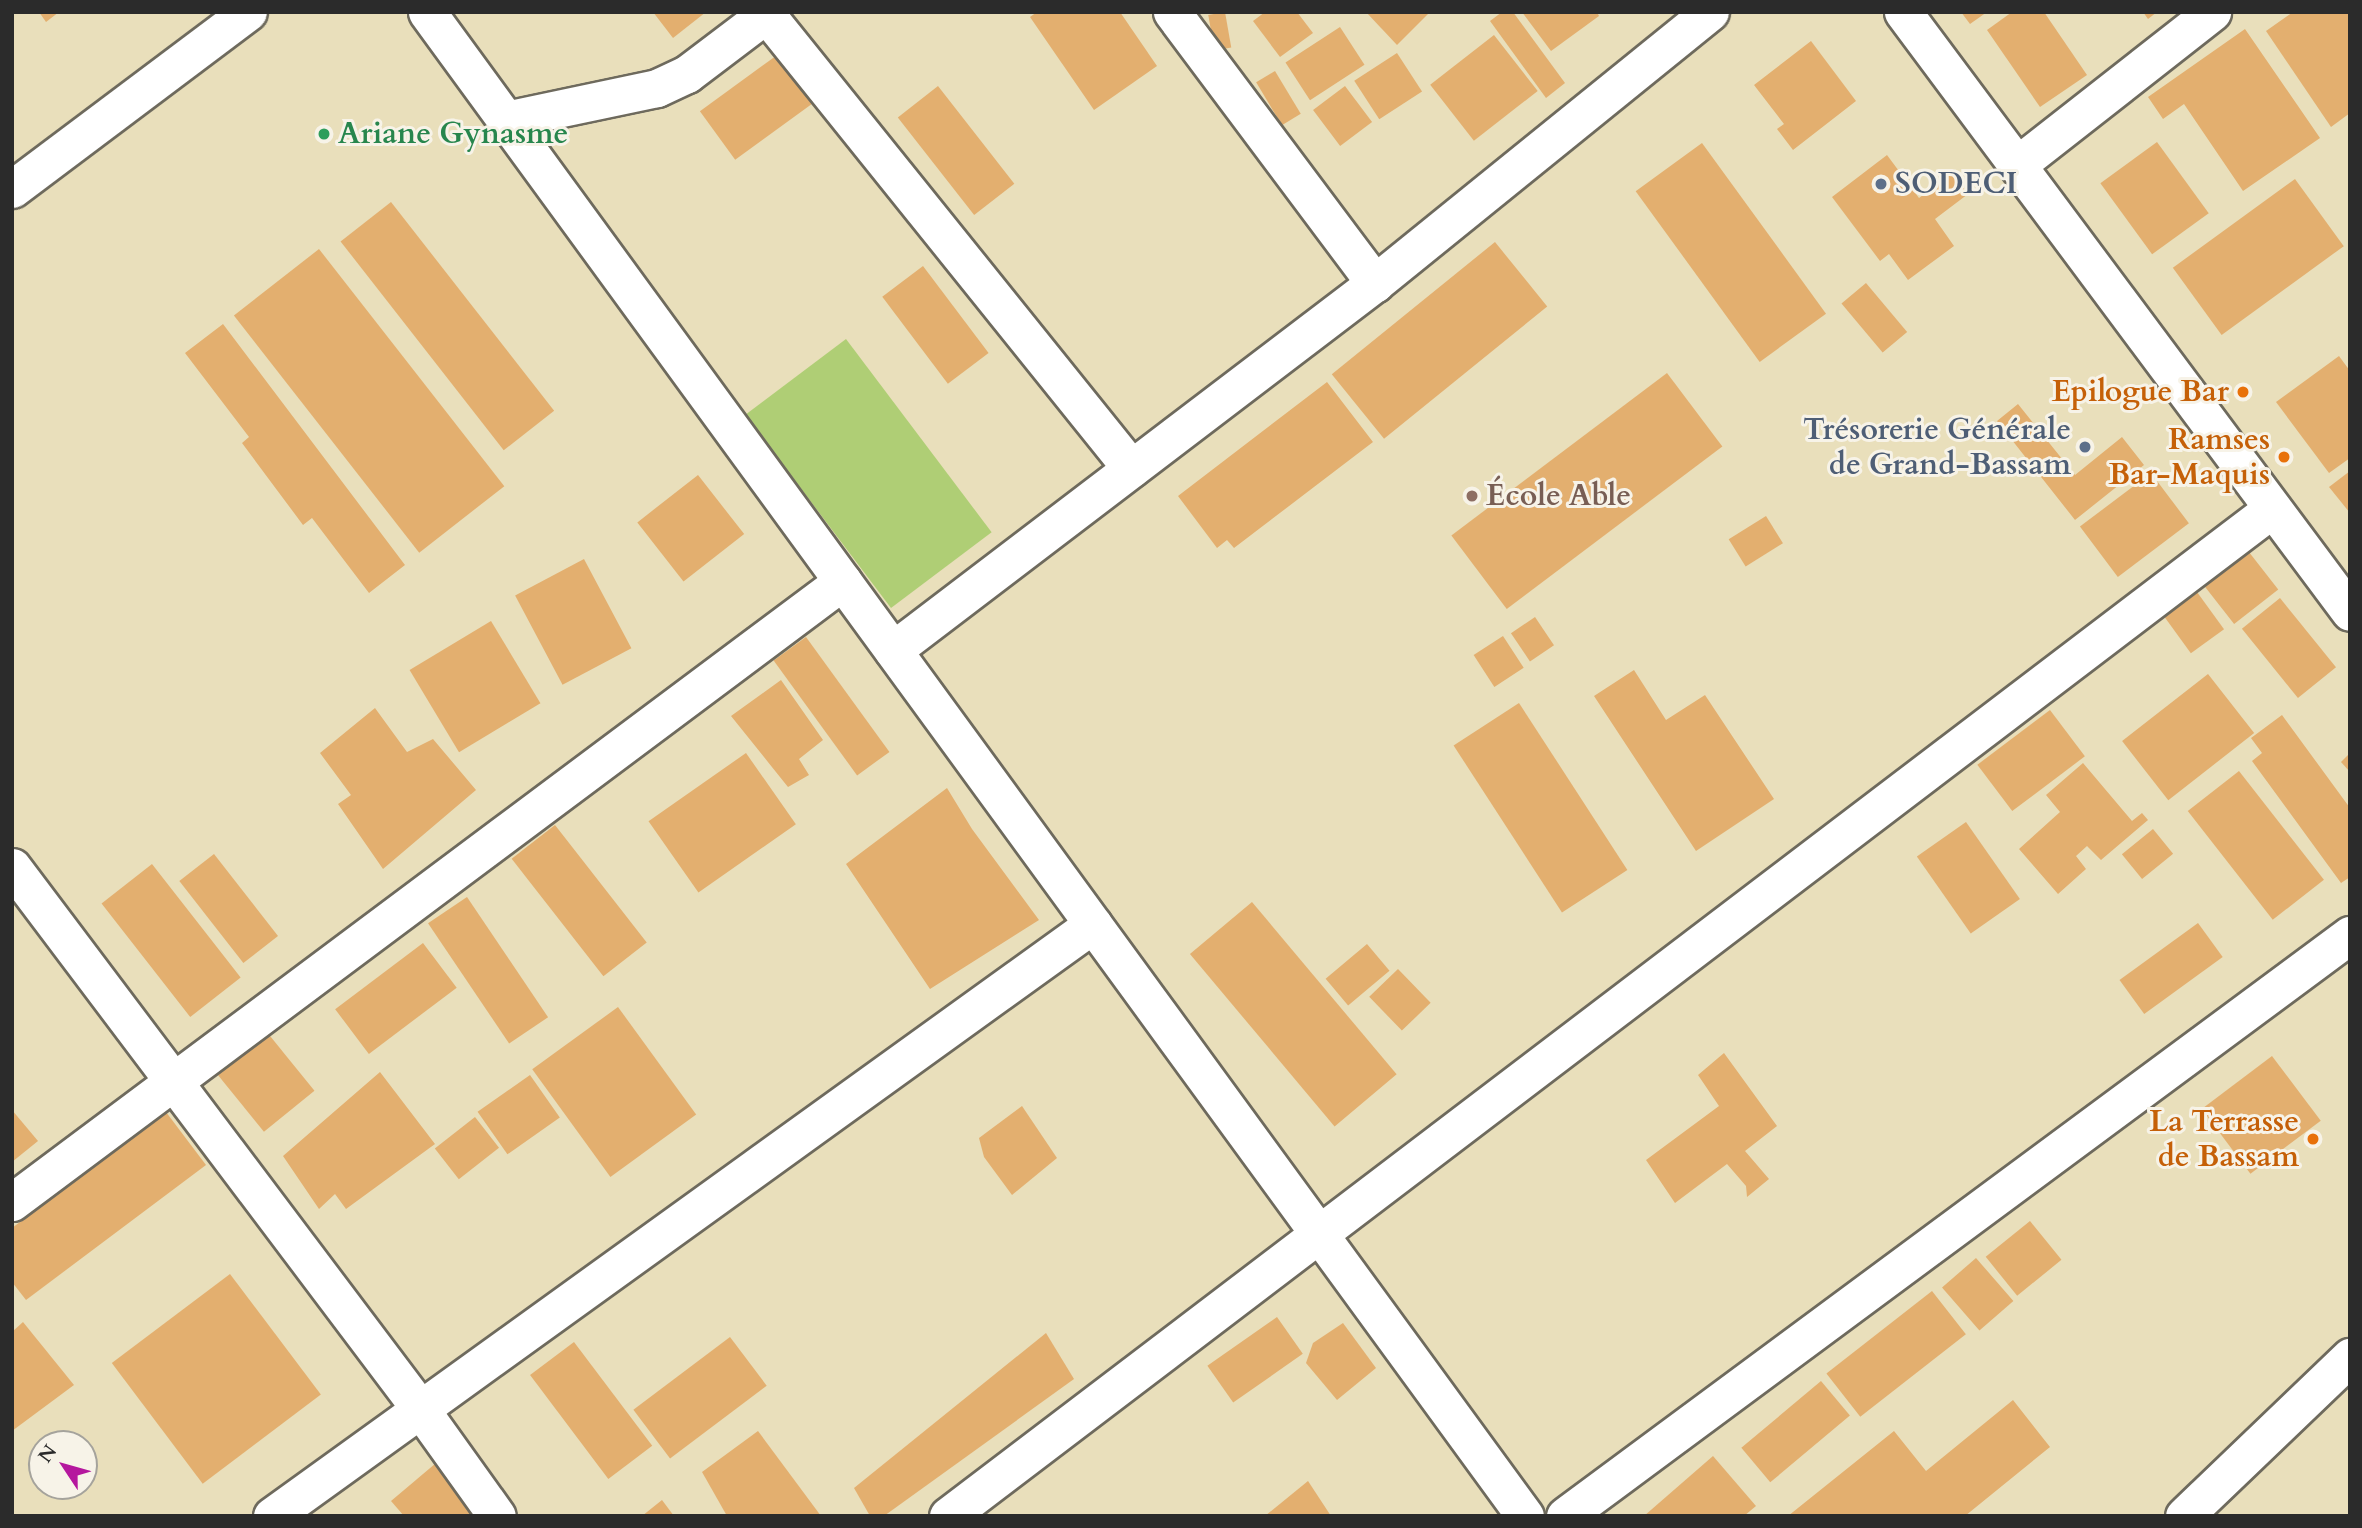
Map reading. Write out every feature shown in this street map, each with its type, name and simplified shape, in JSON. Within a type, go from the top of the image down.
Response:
[{"type":"street","points":[[12,189],[248,12]]},
{"type":"street","points":[[427,12],[1525,1516]]},
{"type":"street","points":[[1171,12],[1375,283]]},
{"type":"street","points":[[893,650],[1375,283],[1710,12]]},
{"type":"street","points":[[1903,12],[2350,612]]},
{"type":"street","points":[[2017,165],[2212,12]]},
{"type":"street","points":[[505,120],[657,88],[687,74],[768,13],[1131,468]]},
{"type":"street","points":[[948,1516],[2272,509]]},
{"type":"street","points":[[12,1202],[843,581]]},
{"type":"street","points":[[12,867],[421,1410],[497,1516]]},
{"type":"street","points":[[272,1516],[1093,924]]},
{"type":"street","points":[[1565,1516],[2350,935]]},
{"type":"street","points":[[2184,1516],[2350,1357]]},
{"type":"green space","points":[[846,339],[992,532],[891,608],[745,415]]},
{"type":"building","points":[[39,12],[59,12],[46,22]]},
{"type":"building","points":[[653,12],[706,12],[673,38]]},
{"type":"building","points":[[1037,12],[1120,12],[1157,66],[1094,110],[1030,17]]},
{"type":"building","points":[[1225,12],[1231,47],[1215,50],[1208,15]]},
{"type":"building","points":[[1265,12],[1297,12],[1313,33],[1280,57],[1253,21]]},
{"type":"building","points":[[1366,12],[1430,12],[1397,45]]},
{"type":"building","points":[[1502,12],[1513,12],[1565,83],[1546,98],[1490,21]]},
{"type":"building","points":[[1522,12],[1597,12],[1599,16],[1551,51]]},
{"type":"building","points":[[1961,12],[1987,12],[1970,24]]},
{"type":"building","points":[[2012,12],[2044,12],[2087,75],[2040,107],[1987,30]]},
{"type":"building","points":[[2143,12],[2157,12],[2148,19]]},
{"type":"building","points":[[2293,12],[2350,12],[2350,113],[2331,127],[2266,31]]},
{"type":"building","points":[[1340,27],[1365,65],[1310,100],[1285,62]]},
{"type":"building","points":[[2245,29],[2320,138],[2243,191],[2184,104],[2163,119],[2148,97]]},
{"type":"building","points":[[1494,35],[1538,91],[1474,141],[1430,85]]},
{"type":"building","points":[[1811,41],[1856,101],[1793,150],[1777,129],[1784,124],[1754,85]]},
{"type":"building","points":[[780,53],[815,102],[735,160],[700,111]]},
{"type":"building","points":[[1397,53],[1422,92],[1379,119],[1354,81]]},
{"type":"building","points":[[1275,71],[1301,114],[1282,125],[1256,82]]},
{"type":"building","points":[[938,86],[1014,184],[974,215],[898,117]]},
{"type":"building","points":[[1345,86],[1372,122],[1340,146],[1313,110]]},
{"type":"building","points":[[2157,142],[2209,213],[2152,254],[2100,183]]},
{"type":"building","points":[[1702,143],[1826,314],[1760,362],[1636,191]]},
{"type":"building","points":[[1887,155],[1919,198],[1952,173],[1968,194],[1935,219],[1954,246],[1908,280],[1889,254],[1880,261],[1832,197]]},
{"type":"building","points":[[2295,179],[2344,246],[2222,335],[2173,268]]},
{"type":"building","points":[[391,202],[554,411],[504,450],[341,241]]},
{"type":"building","points":[[1495,242],[1547,307],[1384,439],[1332,374]]},
{"type":"building","points":[[319,249],[504,486],[419,553],[234,315]]},
{"type":"building","points":[[923,266],[989,353],[948,384],[882,297]]},
{"type":"building","points":[[1866,283],[1907,332],[1883,353],[1841,304]]},
{"type":"building","points":[[223,324],[405,565],[369,593],[312,518],[303,525],[242,443],[249,437],[185,353]]},
{"type":"building","points":[[2339,356],[2350,371],[2350,458],[2329,473],[2276,402]]},
{"type":"building","points":[[1667,373],[1722,446],[1507,609],[1451,535]]},
{"type":"building","points":[[1327,382],[1373,442],[1234,548],[1227,540],[1217,548],[1178,496]]},
{"type":"building","points":[[2018,404],[2075,475],[2122,437],[2144,465],[2075,520],[1997,421]]},
{"type":"building","points":[[2350,471],[2350,513],[2329,487]]},
{"type":"building","points":[[2151,473],[2189,523],[2118,577],[2080,527]]},
{"type":"building","points":[[698,475],[744,534],[683,582],[637,522]]},
{"type":"building","points":[[1766,516],[1783,543],[1746,566],[1729,539]]},
{"type":"building","points":[[2245,547],[2278,590],[2234,624],[2201,581]]},
{"type":"building","points":[[584,559],[631,648],[563,685],[515,596]]},
{"type":"building","points":[[2197,592],[2224,629],[2191,653],[2164,616]]},
{"type":"building","points":[[2280,598],[2336,667],[2298,698],[2242,629]]},
{"type":"building","points":[[1535,617],[1554,645],[1530,661],[1511,633]]},
{"type":"building","points":[[491,621],[540,703],[459,752],[410,670]]},
{"type":"building","points":[[1503,636],[1524,668],[1494,687],[1474,655]]},
{"type":"building","points":[[806,637],[889,752],[857,775],[774,661]]},
{"type":"building","points":[[1634,670],[1666,720],[1705,695],[1774,799],[1696,851],[1594,696]]},
{"type":"building","points":[[2208,674],[2254,733],[2168,800],[2122,741]]},
{"type":"building","points":[[781,680],[823,740],[799,759],[809,775],[788,787],[731,716]]},
{"type":"building","points":[[1519,703],[1627,870],[1562,912],[1454,745]]},
{"type":"building","points":[[375,708],[407,752],[433,739],[476,790],[383,869],[338,804],[351,795],[320,753]]},
{"type":"building","points":[[2050,710],[2085,756],[2012,811],[1977,765]]},
{"type":"building","points":[[2282,715],[2350,808],[2350,877],[2341,883],[2252,761],[2262,753],[2251,738]]},
{"type":"building","points":[[746,753],[796,824],[698,893],[649,821]]},
{"type":"building","points":[[2350,753],[2350,772],[2341,762]]},
{"type":"building","points":[[2083,763],[2132,821],[2142,813],[2148,820],[2101,860],[2087,846],[2076,856],[2086,869],[2058,894],[2019,849],[2060,812],[2046,795]]},
{"type":"building","points":[[2239,771],[2324,880],[2273,920],[2188,811]]},
{"type":"building","points":[[947,788],[972,829],[1039,920],[930,989],[846,864]]},
{"type":"building","points":[[1966,822],[2020,899],[1971,933],[1917,856]]},
{"type":"building","points":[[555,825],[647,942],[603,976],[512,859]]},
{"type":"building","points":[[2153,829],[2173,854],[2142,879],[2122,854]]},
{"type":"building","points":[[214,854],[278,936],[243,963],[179,881]]},
{"type":"building","points":[[152,864],[241,977],[190,1017],[102,903]]},
{"type":"building","points":[[467,897],[548,1017],[509,1043],[428,923]]},
{"type":"building","points":[[1252,902],[1397,1074],[1335,1126],[1190,954]]},
{"type":"building","points":[[2198,923],[2223,957],[2144,1014],[2120,980]]},
{"type":"building","points":[[423,943],[457,988],[369,1054],[335,1009]]},
{"type":"building","points":[[1367,944],[1389,971],[1348,1006],[1326,979]]},
{"type":"building","points":[[1398,969],[1431,1003],[1402,1031],[1369,997]]},
{"type":"building","points":[[618,1007],[696,1115],[610,1177],[532,1069]]},
{"type":"building","points":[[266,1031],[314,1091],[264,1132],[215,1072]]},
{"type":"building","points":[[1724,1053],[1777,1126],[1745,1151],[1769,1179],[1747,1197],[1746,1186],[1727,1164],[1675,1203],[1646,1160],[1719,1106],[1698,1075]]},
{"type":"building","points":[[2272,1056],[2321,1121],[2250,1174],[2202,1109]]},
{"type":"building","points":[[380,1072],[435,1144],[346,1209],[335,1194],[319,1209],[283,1156]]},
{"type":"building","points":[[530,1075],[560,1118],[507,1154],[478,1112]]},
{"type":"building","points":[[1022,1106],[1057,1158],[1012,1195],[984,1157],[979,1138]]},
{"type":"building","points":[[12,1110],[38,1141],[12,1162]]},
{"type":"building","points":[[166,1112],[206,1165],[26,1300],[12,1282],[12,1228]]},
{"type":"building","points":[[475,1117],[499,1148],[459,1179],[435,1148]]},
{"type":"building","points":[[2030,1221],[2061,1260],[2017,1296],[1986,1257]]},
{"type":"building","points":[[1976,1258],[2013,1301],[1979,1331],[1942,1288]]},
{"type":"building","points":[[230,1274],[321,1395],[203,1484],[112,1363]]},
{"type":"building","points":[[1932,1291],[1966,1334],[1860,1417],[1826,1373]]},
{"type":"building","points":[[1277,1317],[1303,1354],[1233,1403],[1207,1366]]},
{"type":"building","points":[[23,1322],[74,1385],[12,1431],[12,1332]]},
{"type":"building","points":[[1343,1323],[1376,1368],[1337,1400],[1306,1363],[1313,1343]]},
{"type":"building","points":[[1046,1333],[1074,1379],[884,1516],[870,1516],[854,1488]]},
{"type":"building","points":[[730,1337],[767,1386],[670,1459],[633,1410]]},
{"type":"building","points":[[574,1342],[652,1446],[608,1479],[530,1375]]},
{"type":"building","points":[[1821,1381],[1850,1415],[1770,1482],[1741,1448]]},
{"type":"building","points":[[2013,1400],[2050,1447],[1965,1516],[1788,1516],[1894,1431],[1926,1471]]},
{"type":"building","points":[[758,1431],[821,1516],[727,1516],[702,1472]]},
{"type":"building","points":[[1713,1456],[1756,1506],[1744,1516],[1644,1516]]},
{"type":"building","points":[[442,1458],[492,1516],[404,1516],[391,1501]]},
{"type":"building","points":[[1308,1481],[1331,1516],[1265,1516]]},
{"type":"building","points":[[662,1500],[674,1516],[642,1516]]},
{"type":"place","name":"Ariane Gynasme","points":[[324,134]]},
{"type":"place","name":"SODECI","points":[[1881,184]]},
{"type":"place","name":"Epilogue Bar","points":[[2243,392]]},
{"type":"place","name":"Trésorerie Générale de Grand-Bassam","points":[[2085,447]]},
{"type":"place","name":"Ramses Bar-Maquis","points":[[2284,457]]},
{"type":"place","name":"École Able","points":[[1472,496]]},
{"type":"place","name":"La Terrasse de Bassam","points":[[2313,1139]]}]
